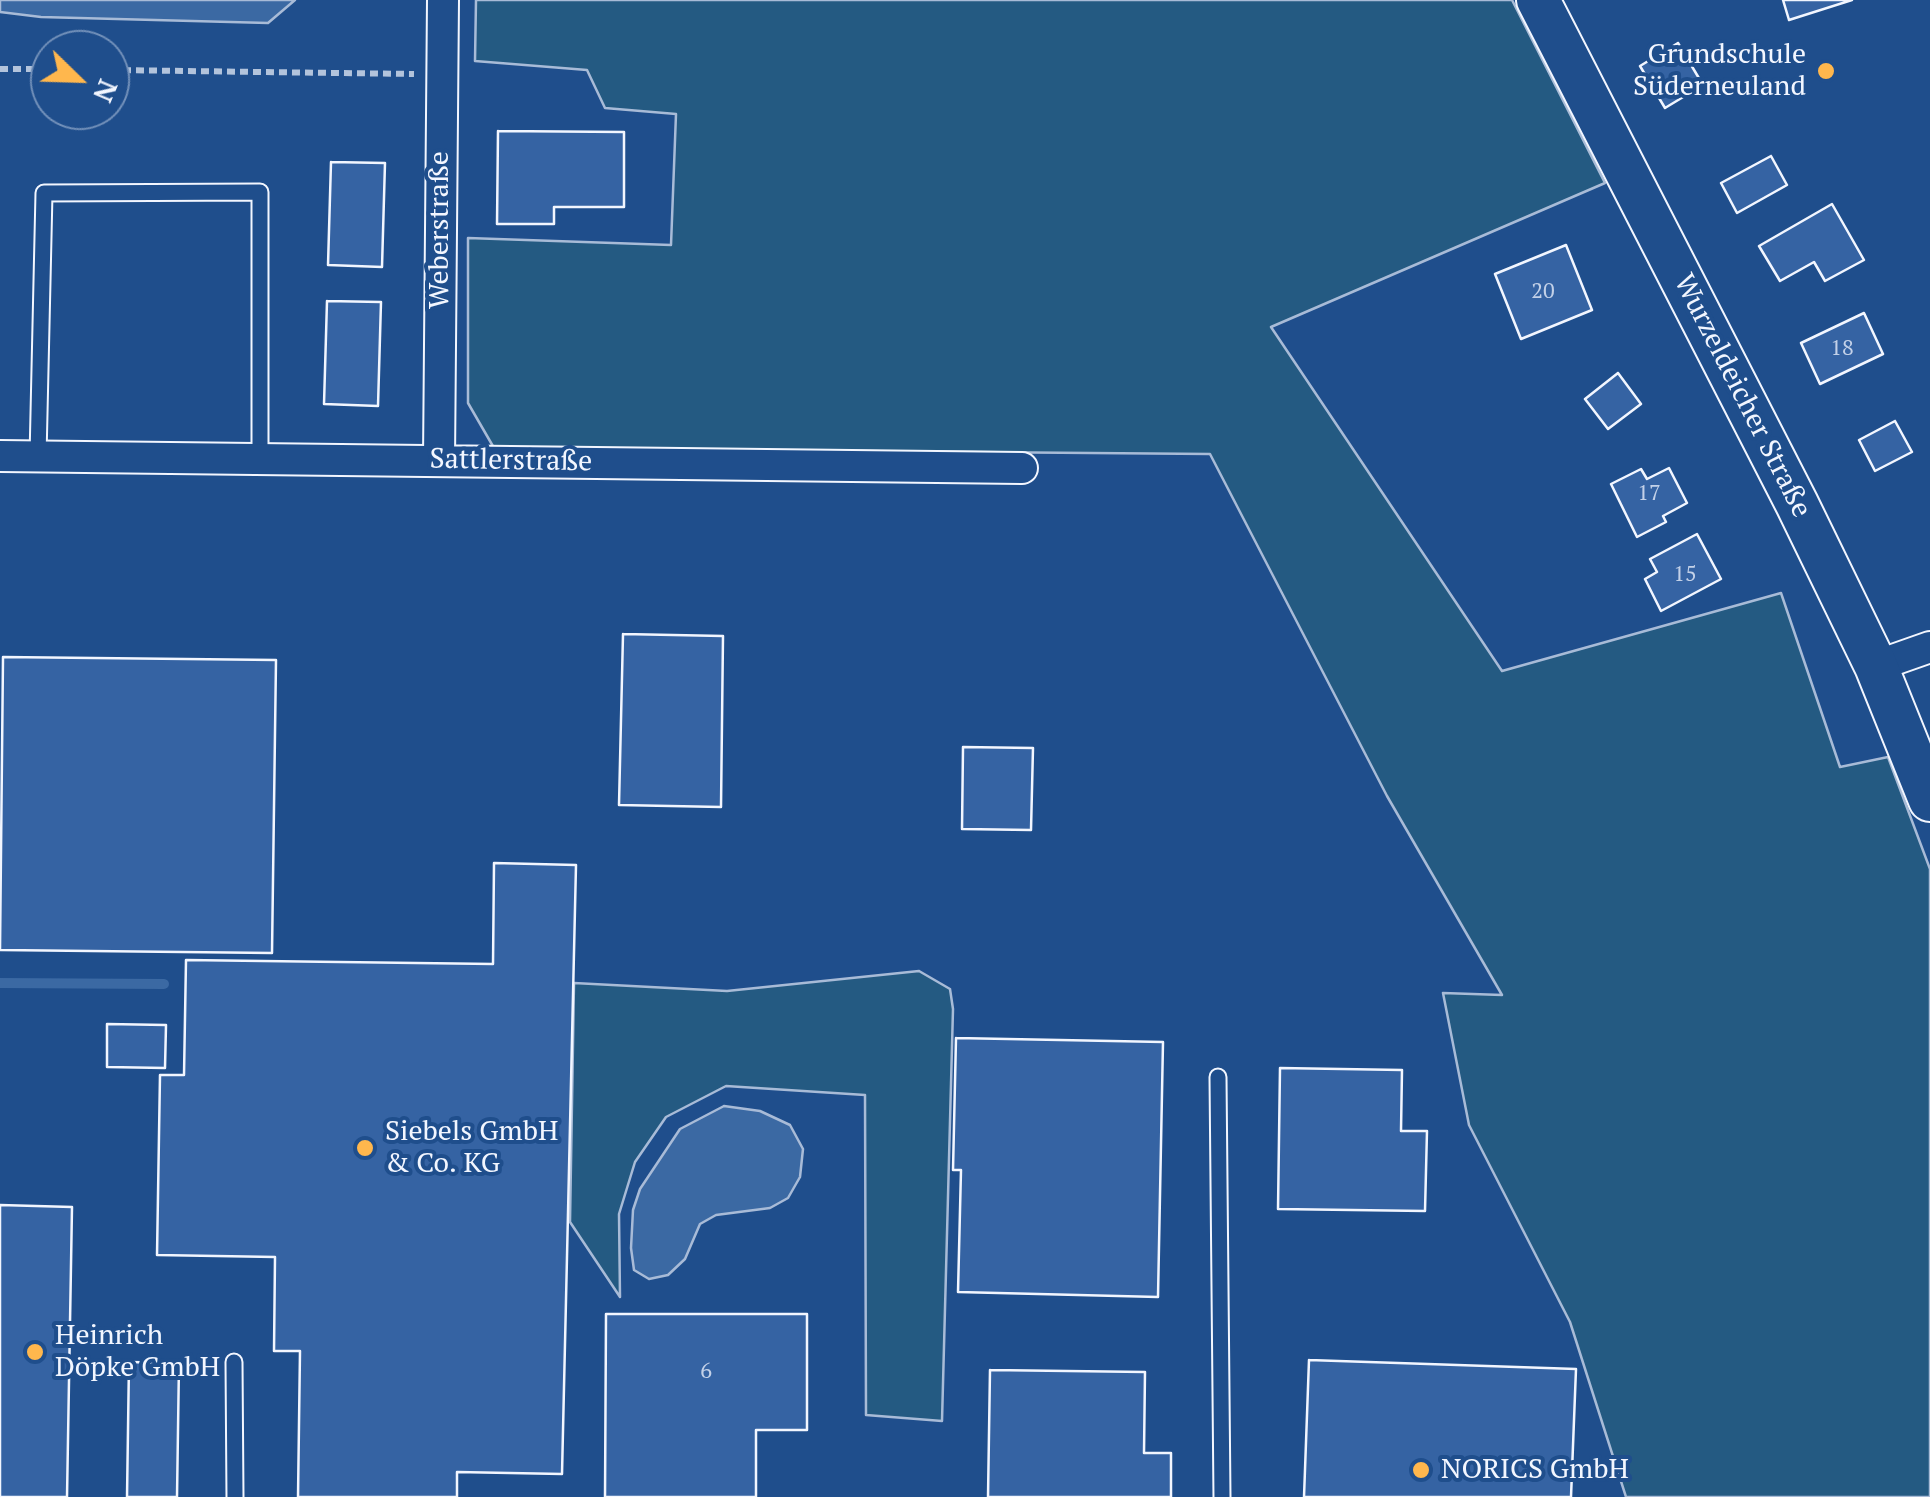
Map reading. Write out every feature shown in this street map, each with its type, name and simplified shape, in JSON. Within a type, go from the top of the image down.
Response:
[{"type":"main road","name":"Wurzeldeicher Straße","points":[[1538,0],[1797,504],[1876,666],[1930,800]]},
{"type":"street","name":"Weberstraße","points":[[439,460],[443,0]]},
{"type":"street","name":"Sattlerstraße","points":[[0,456],[1022,468]]},
{"type":"street","points":[[1876,666],[1930,647]]},
{"type":"lane","points":[[38,456],[44,192],[260,192],[260,458]]},
{"type":"lane","points":[[1218,1078],[1222,1497]]},
{"type":"lane","points":[[234,1362],[236,1497]]},
{"type":"path","points":[[0,69],[30,70]]},
{"type":"path","points":[[130,70],[442,75]]},
{"type":"shaded area","points":[[0,0],[295,0],[268,23],[41,17],[0,12]]},
{"type":"shaded area","points":[[476,0],[1512,0],[1605,183],[1271,327],[1502,671],[1781,593],[1840,767],[1888,757],[1930,869],[1930,1497],[1626,1497],[1570,1322],[1469,1125],[1443,993],[1502,995],[1387,796],[1210,454],[494,448],[468,403],[468,238],[671,245],[676,114],[605,108],[587,70],[475,61]]},
{"type":"shaded area","points":[[919,971],[950,989],[953,1009],[942,1421],[866,1415],[865,1095],[726,1086],[666,1117],[635,1162],[619,1214],[620,1297],[570,1222],[574,983],[727,991]]},
{"type":"shaded area","points":[[724,1106],[760,1111],[790,1125],[803,1149],[800,1177],[788,1198],[770,1208],[716,1215],[700,1224],[685,1259],[668,1275],[649,1279],[634,1270],[631,1248],[633,1210],[640,1189],[680,1129]]},
{"type":"building","points":[[1783,0],[1852,0],[1789,20]]},
{"type":"building","points":[[1678,43],[1703,85],[1665,108],[1640,66]]},
{"type":"building","points":[[498,131],[624,132],[624,207],[554,207],[554,224],[497,224]]},
{"type":"building","points":[[1771,156],[1787,185],[1737,213],[1721,183]]},
{"type":"building","points":[[331,162],[385,163],[382,267],[328,265]]},
{"type":"building","points":[[1832,204],[1864,260],[1825,281],[1814,262],[1780,281],[1759,246]]},
{"type":"building","points":[[1566,245],[1592,310],[1521,339],[1495,274]]},
{"type":"building","points":[[327,301],[381,302],[378,406],[324,404]]},
{"type":"building","points":[[1864,313],[1883,354],[1820,384],[1801,343]]},
{"type":"building","points":[[1618,373],[1641,404],[1608,429],[1585,399]]},
{"type":"building","points":[[1895,421],[1912,452],[1875,471],[1859,440]]},
{"type":"building","points":[[1669,468],[1687,503],[1663,516],[1666,522],[1637,537],[1611,484],[1641,469],[1647,479]]},
{"type":"building","points":[[1697,534],[1721,579],[1661,611],[1645,579],[1657,572],[1650,559]]},
{"type":"building","points":[[623,634],[723,636],[721,807],[619,805]]},
{"type":"building","points":[[3,657],[276,660],[272,953],[0,950]]},
{"type":"building","points":[[963,747],[1033,748],[1031,830],[962,829]]},
{"type":"building","name":"Siebels GmbH & Co. KG","points":[[494,863],[576,865],[562,1474],[457,1472],[457,1497],[298,1497],[300,1351],[274,1351],[275,1257],[157,1255],[160,1075],[184,1075],[186,960],[493,964]]},
{"type":"building","points":[[107,1024],[166,1025],[165,1068],[107,1067]]},
{"type":"building","points":[[956,1038],[1163,1042],[1158,1297],[958,1292],[961,1170],[953,1170]]},
{"type":"building","points":[[1280,1068],[1402,1070],[1401,1131],[1427,1131],[1425,1211],[1278,1209]]},
{"type":"building","name":"Heinrich Döpke GmbH","points":[[0,1205],[72,1207],[67,1497],[0,1497]]},
{"type":"building","points":[[606,1314],[807,1314],[807,1430],[756,1430],[756,1497],[605,1497]]},
{"type":"building","points":[[1309,1360],[1576,1369],[1571,1497],[1304,1497]]},
{"type":"building","points":[[129,1362],[179,1363],[177,1497],[127,1497]]},
{"type":"building","points":[[990,1370],[1145,1372],[1144,1453],[1171,1453],[1171,1497],[988,1497]]},
{"type":"waterway","points":[[0,983],[164,984]]},
{"type":"place","name":"Grundschule Süderneuland","points":[[1826,71]]},
{"type":"place","name":"Siebels GmbH & Co. KG","points":[[365,1148]]},
{"type":"place","name":"Heinrich Döpke GmbH","points":[[35,1352]]},
{"type":"place","name":"NORICS GmbH","points":[[1421,1470]]}]
